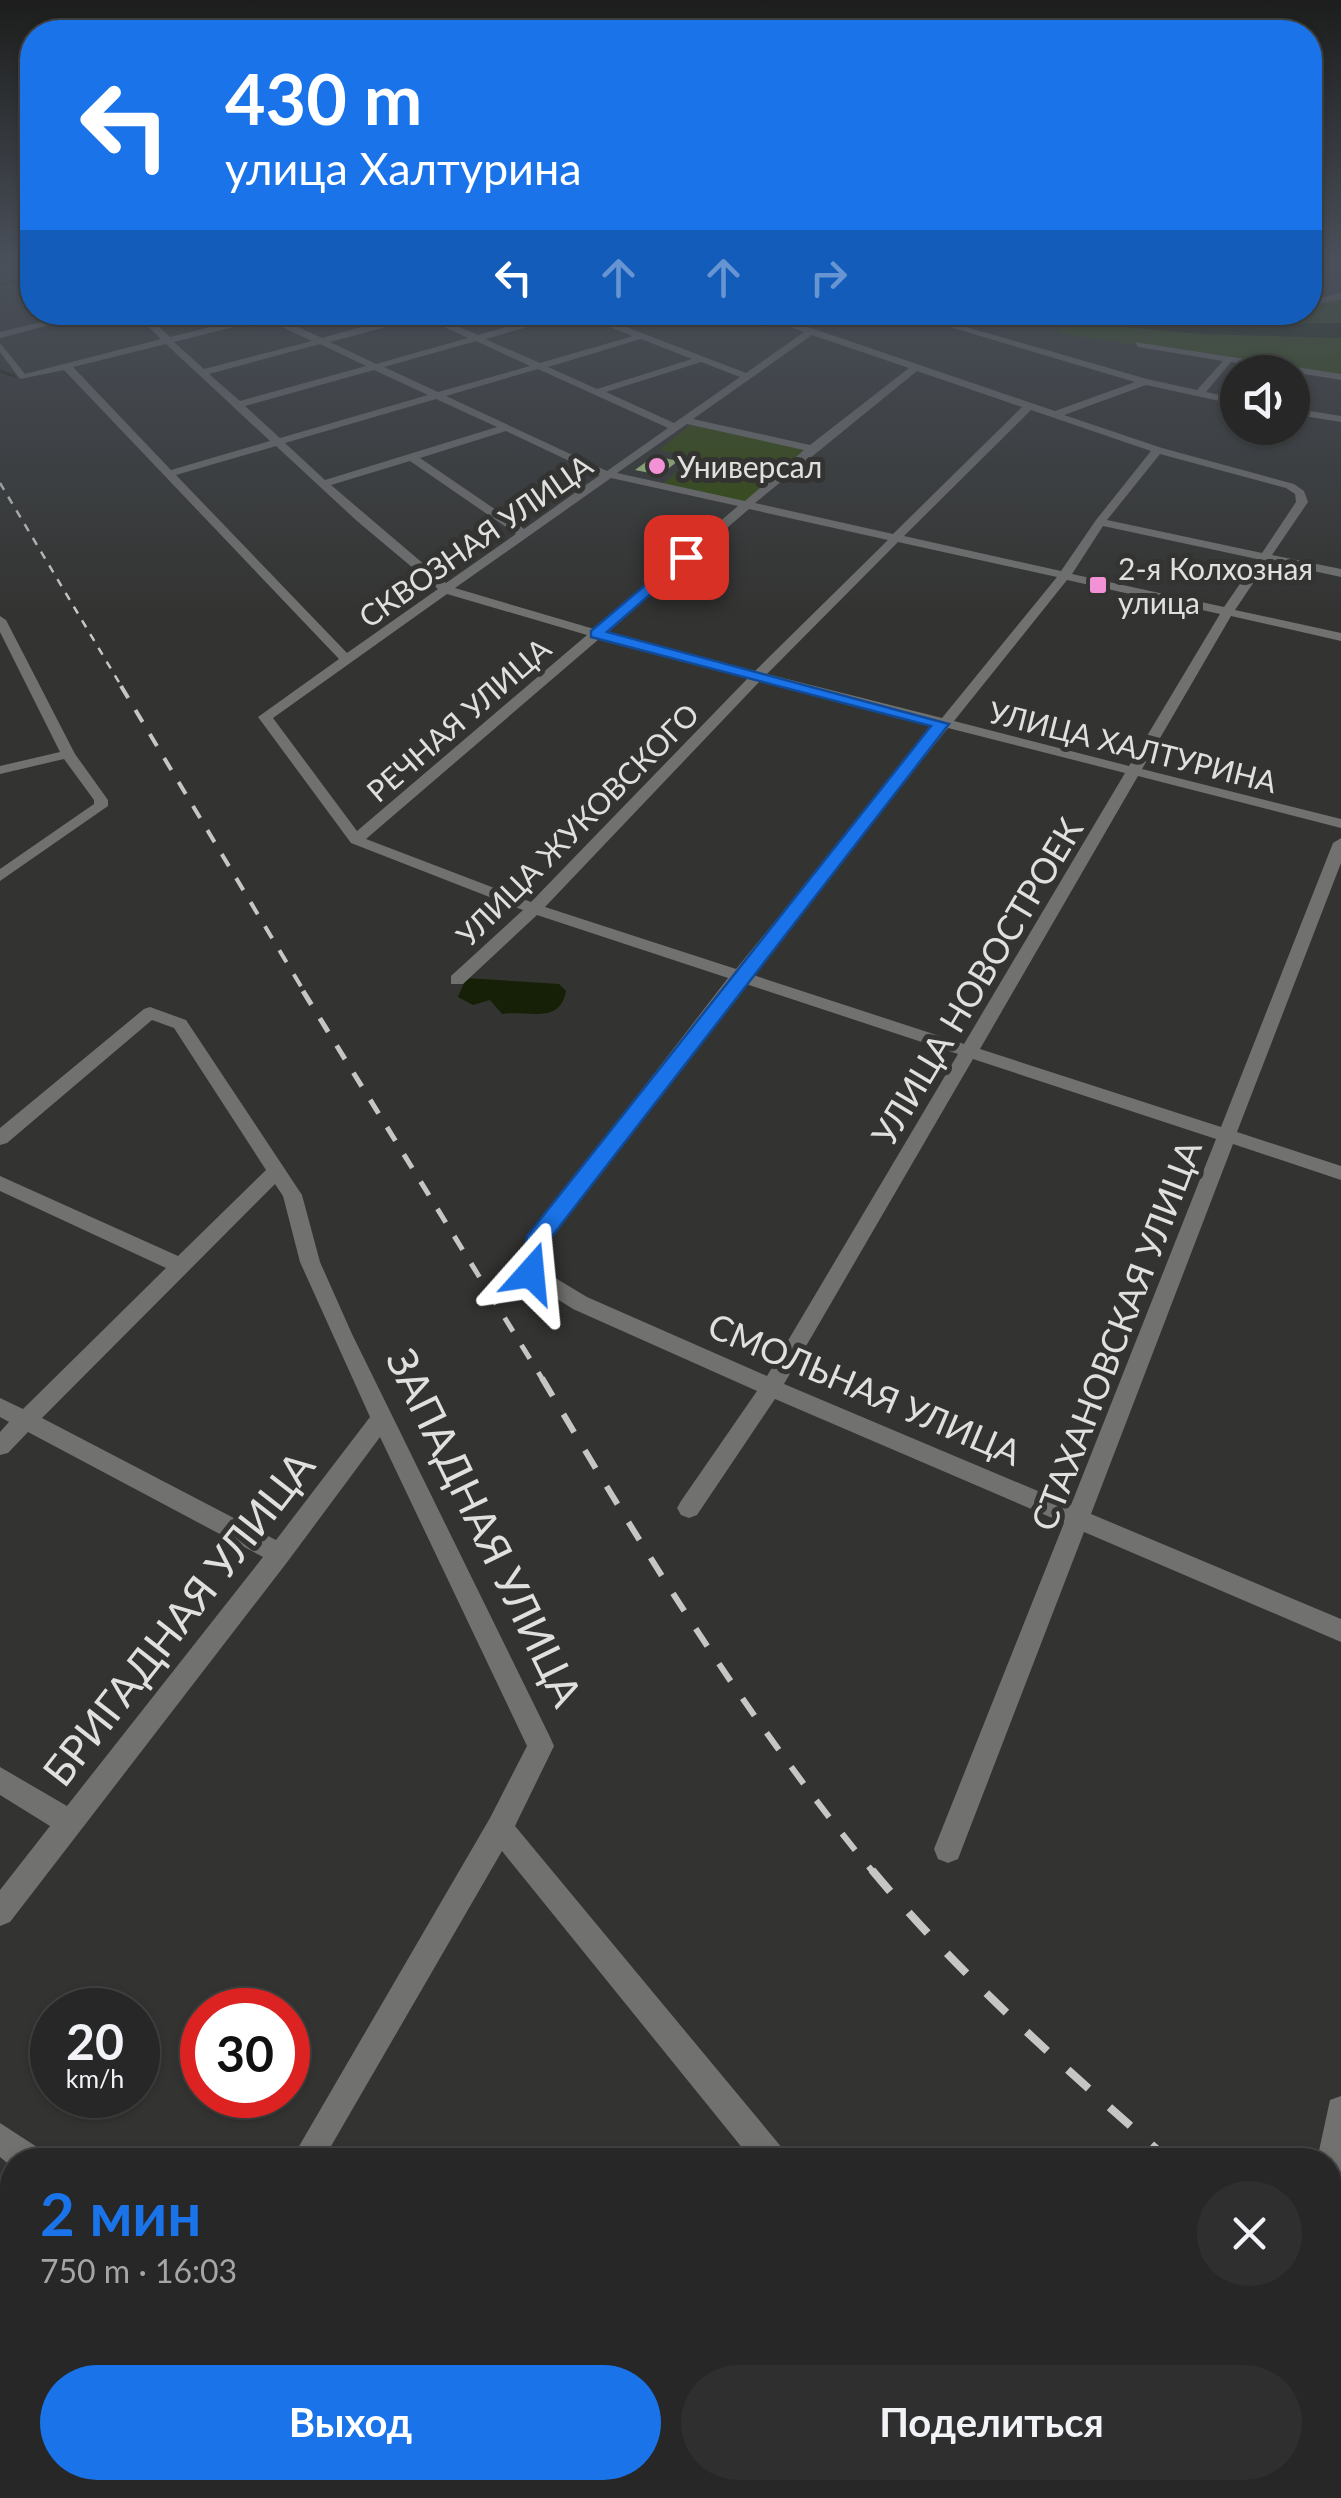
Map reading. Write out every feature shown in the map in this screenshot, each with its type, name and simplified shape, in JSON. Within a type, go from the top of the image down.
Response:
[{"type":"street","points":[[76,377],[347,660]]},
{"type":"street","name":"УЛИЦА ХАЛТУРИНА","points":[[204,377],[447,590],[596,634],[1341,824]]},
{"type":"street","points":[[238,405],[340,377]]},
{"type":"street","points":[[394,377],[612,476],[1341,636]]},
{"type":"street","points":[[171,473],[502,377]]},
{"type":"street","points":[[563,377],[682,425],[812,448]]},
{"type":"street","points":[[597,392],[646,377]]},
{"type":"street","name":"СКВОЗНАЯ УЛИЦА","points":[[356,840],[265,717],[612,476],[742,377]]},
{"type":"street","name":"РЕЧНАЯ УЛИЦА","points":[[356,840],[812,448],[904,377]]},
{"type":"street","points":[[740,976],[1065,575],[1100,522],[1158,450],[945,377]]},
{"type":"street","points":[[1125,377],[1220,399]]},
{"type":"street","points":[[1198,396],[1214,377]]},
{"type":"street","points":[[1056,414],[1144,382]]},
{"type":"street","name":"УЛИЦА ЖУКОВСКОГО","points":[[457,980],[534,909],[757,676],[1030,405]]},
{"type":"street","points":[[1310,414],[1341,419]]},
{"type":"street","points":[[324,484],[504,429]]},
{"type":"street","name":"УЛИЦА НОВОСТРОЕК","points":[[688,1508],[771,1388],[1227,612],[1302,502],[1300,494],[1290,486],[1158,450]]},
{"type":"street","points":[[411,457],[524,534]]},
{"type":"street","points":[[1100,522],[1341,573]]},
{"type":"street","points":[[0,620],[68,754],[101,800],[101,806],[0,876]]},
{"type":"street","points":[[0,770],[68,754]]},
{"type":"street","points":[[356,840],[534,909],[1341,1173]]},
{"type":"street","name":"СТАХАНОВСКАЯ УЛИЦА","points":[[948,1849],[1341,843]]},
{"type":"street","name":"СМОЛЬНАЯ УЛИЦА","points":[[740,976],[535,1242],[531,1273],[580,1302],[771,1388],[1341,1630]]},
{"type":"street","name":"ЗАПАДНАЯ УЛИЦА","points":[[0,1138],[150,1013],[180,1024],[292,1195],[310,1262],[380,1420],[541,1746],[500,1828]]},
{"type":"street","points":[[0,1446],[275,1172]]},
{"type":"street","points":[[0,1183],[179,1265]]},
{"type":"street","points":[[0,1408],[280,1554]]},
{"type":"street","name":"БРИГАДНАЯ УЛИЦА","points":[[0,1912],[380,1420]]},
{"type":"street","points":[[0,1780],[70,1823]]},
{"type":"street","points":[[313,2148],[500,1828],[762,2148]]},
{"type":"street","points":[[1334,2148],[1341,2111]]},
{"type":"green space","points":[[690,425],[807,449],[746,502],[663,484],[694,457],[659,450]]},
{"type":"shaded area","points":[[466,978],[559,984],[566,991],[563,1002],[550,1012],[502,1014],[490,1000],[473,1005],[458,997]]},
{"type":"building","name":"Универсал","points":[[654,456],[678,461],[660,475],[635,470]]},
{"type":"railway","points":[[0,483],[123,689]]},
{"type":"railway","points":[[121,686],[305,993]]},
{"type":"railway","points":[[303,991],[543,1380]]},
{"type":"railway","points":[[542,1378],[739,1694],[874,1873]]},
{"type":"railway","points":[[872,1870],[978,1985],[1156,2148]]},
{"type":"place","name":"Универсал","points":[[657,466]]},
{"type":"place","name":"2-я Колхозная улица","points":[[1098,585]]},
{"type":"route","points":[[531,1273],[535,1242],[941,724],[596,634],[686,557]]}]
